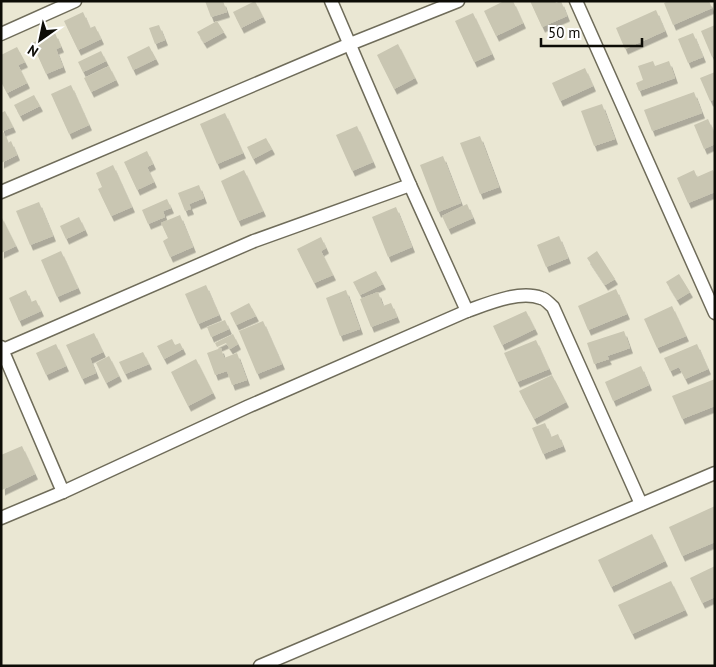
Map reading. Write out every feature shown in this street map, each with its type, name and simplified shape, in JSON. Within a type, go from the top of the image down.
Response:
[{"type":"street","points":[[1,34],[75,1]]},
{"type":"street","points":[[331,1],[410,185],[467,311]]},
{"type":"street","points":[[1,192],[350,44],[458,1]]},
{"type":"street","points":[[576,1],[715,313]]},
{"type":"street","points":[[63,492],[2,349],[254,241],[410,185]]},
{"type":"street","points":[[1,518],[63,492],[247,406],[467,311],[498,300],[530,296],[540,297],[553,307],[641,504]]},
{"type":"street","points":[[260,666],[715,473]]},
{"type":"building","points":[[205,1],[223,1],[227,12],[211,17]]},
{"type":"building","points":[[255,1],[263,17],[241,28],[233,12]]},
{"type":"building","points":[[504,1],[513,1],[523,23],[496,36],[484,11]]},
{"type":"building","points":[[530,1],[555,1],[556,3],[561,1],[567,16],[542,27]]},
{"type":"building","points":[[668,1],[709,1],[712,8],[673,25],[664,3]]},
{"type":"building","points":[[656,10],[665,31],[625,49],[616,28]]},
{"type":"building","points":[[83,12],[90,28],[95,26],[101,39],[78,50],[64,21]]},
{"type":"building","points":[[473,13],[492,54],[474,62],[455,21]]},
{"type":"building","points":[[217,21],[224,32],[204,43],[197,32]]},
{"type":"building","points":[[159,25],[165,40],[155,44],[149,28]]},
{"type":"building","points":[[715,25],[715,56],[712,57],[701,31]]},
{"type":"building","points":[[55,33],[61,47],[56,49],[63,67],[46,74],[32,43]]},
{"type":"building","points":[[693,33],[703,57],[688,63],[678,39]]},
{"type":"building","points":[[398,44],[415,78],[394,89],[377,55]]},
{"type":"building","points":[[149,46],[156,59],[133,70],[127,57]]},
{"type":"building","points":[[17,47],[25,62],[18,65],[27,83],[7,93],[1,82],[1,55]]},
{"type":"building","points":[[101,51],[106,61],[83,72],[78,62]]},
{"type":"building","points":[[653,61],[655,66],[669,61],[675,78],[639,91],[636,83],[643,80],[638,66]]},
{"type":"building","points":[[109,66],[116,80],[91,92],[84,78]]},
{"type":"building","points":[[585,68],[593,86],[560,101],[552,83]]},
{"type":"building","points":[[715,72],[715,99],[710,101],[700,78]]},
{"type":"building","points":[[71,85],[89,125],[69,134],[51,94]]},
{"type":"building","points":[[694,92],[702,113],[652,131],[644,110]]},
{"type":"building","points":[[34,95],[40,106],[20,116],[14,105]]},
{"type":"building","points":[[602,104],[615,139],[594,146],[581,111]]},
{"type":"building","points":[[5,111],[13,127],[3,131],[8,143],[11,141],[17,155],[1,163],[1,113]]},
{"type":"building","points":[[225,113],[243,153],[217,164],[200,124]]},
{"type":"building","points":[[708,119],[715,135],[715,144],[704,149],[694,125]]},
{"type":"building","points":[[357,126],[373,162],[352,171],[336,135]]},
{"type":"building","points":[[480,136],[499,187],[480,194],[460,143]]},
{"type":"building","points":[[266,138],[272,149],[253,159],[247,147]]},
{"type":"building","points":[[147,151],[153,164],[147,167],[154,182],[137,190],[124,162]]},
{"type":"building","points":[[443,156],[461,203],[438,212],[420,165]]},
{"type":"building","points":[[113,165],[132,207],[111,216],[98,189],[102,187],[96,173]]},
{"type":"building","points":[[244,170],[263,211],[238,221],[221,181]]},
{"type":"building","points":[[694,170],[697,177],[713,170],[715,174],[715,192],[688,203],[677,178]]},
{"type":"building","points":[[199,185],[204,198],[189,204],[191,209],[185,211],[178,193]]},
{"type":"building","points":[[167,199],[171,208],[163,211],[165,217],[148,224],[142,210]]},
{"type":"building","points":[[39,202],[53,236],[30,245],[16,211]]},
{"type":"building","points":[[467,204],[473,218],[448,229],[442,216]]},
{"type":"building","points":[[396,207],[412,247],[388,257],[372,217]]},
{"type":"building","points":[[180,215],[193,247],[170,257],[163,241],[168,238],[161,223]]},
{"type":"building","points":[[1,216],[16,246],[1,253]]},
{"type":"building","points":[[79,217],[85,230],[66,239],[60,226]]},
{"type":"building","points":[[559,236],[568,258],[546,267],[537,245]]},
{"type":"building","points":[[321,237],[326,248],[321,251],[333,275],[314,283],[297,249]]},
{"type":"building","points":[[61,251],[78,288],[57,297],[41,260]]},
{"type":"building","points":[[597,251],[615,279],[605,285],[587,258]]},
{"type":"building","points":[[376,271],[383,284],[360,295],[353,282]]},
{"type":"building","points":[[679,274],[690,292],[677,300],[666,282]]},
{"type":"building","points":[[206,285],[219,315],[198,324],[185,294]]},
{"type":"building","points":[[616,289],[627,314],[588,330],[578,306]]},
{"type":"building","points":[[26,290],[31,302],[36,300],[41,311],[19,321],[9,298]]},
{"type":"building","points":[[346,290],[360,329],[340,336],[326,298]]},
{"type":"building","points":[[378,292],[383,306],[391,303],[397,317],[371,327],[360,299]]},
{"type":"building","points":[[249,303],[256,316],[236,325],[230,313]]},
{"type":"building","points":[[672,306],[686,336],[657,348],[644,319]]},
{"type":"building","points":[[526,311],[535,329],[502,345],[493,326]]},
{"type":"building","points":[[225,320],[229,329],[211,337],[207,327]]},
{"type":"building","points":[[263,321],[282,364],[257,374],[239,331]]},
{"type":"building","points":[[624,331],[630,348],[607,356],[609,359],[594,364],[587,343]]},
{"type":"building","points":[[94,333],[103,352],[90,358],[96,373],[82,379],[66,345]]},
{"type":"building","points":[[233,334],[238,344],[230,349],[226,343],[217,347],[215,343]]},
{"type":"building","points":[[172,339],[175,345],[180,343],[183,349],[164,359],[157,346]]},
{"type":"building","points":[[536,340],[549,369],[517,382],[504,353]]},
{"type":"building","points":[[56,344],[66,366],[46,375],[36,353]]},
{"type":"building","points":[[697,344],[708,369],[685,379],[679,367],[670,371],[664,358]]},
{"type":"building","points":[[221,348],[224,358],[237,353],[247,380],[232,385],[227,371],[215,375],[207,353]]},
{"type":"building","points":[[143,352],[149,364],[125,374],[119,362]]},
{"type":"building","points":[[109,356],[119,376],[106,383],[96,363]]},
{"type":"building","points":[[196,359],[213,393],[188,406],[171,372]]},
{"type":"building","points":[[641,366],[649,385],[613,401],[605,382]]},
{"type":"building","points":[[552,375],[566,402],[534,419],[519,391]]},
{"type":"building","points":[[715,379],[715,406],[682,419],[672,396]]},
{"type":"building","points":[[545,423],[551,437],[558,434],[563,446],[543,454],[532,428]]},
{"type":"building","points":[[22,446],[35,474],[2,490],[1,455]]},
{"type":"building","points":[[715,506],[715,542],[682,556],[669,527]]},
{"type":"building","points":[[652,534],[665,561],[611,587],[598,560]]},
{"type":"building","points":[[715,566],[715,597],[702,603],[690,578]]},
{"type":"building","points":[[671,581],[685,610],[632,634],[618,605]]}]
